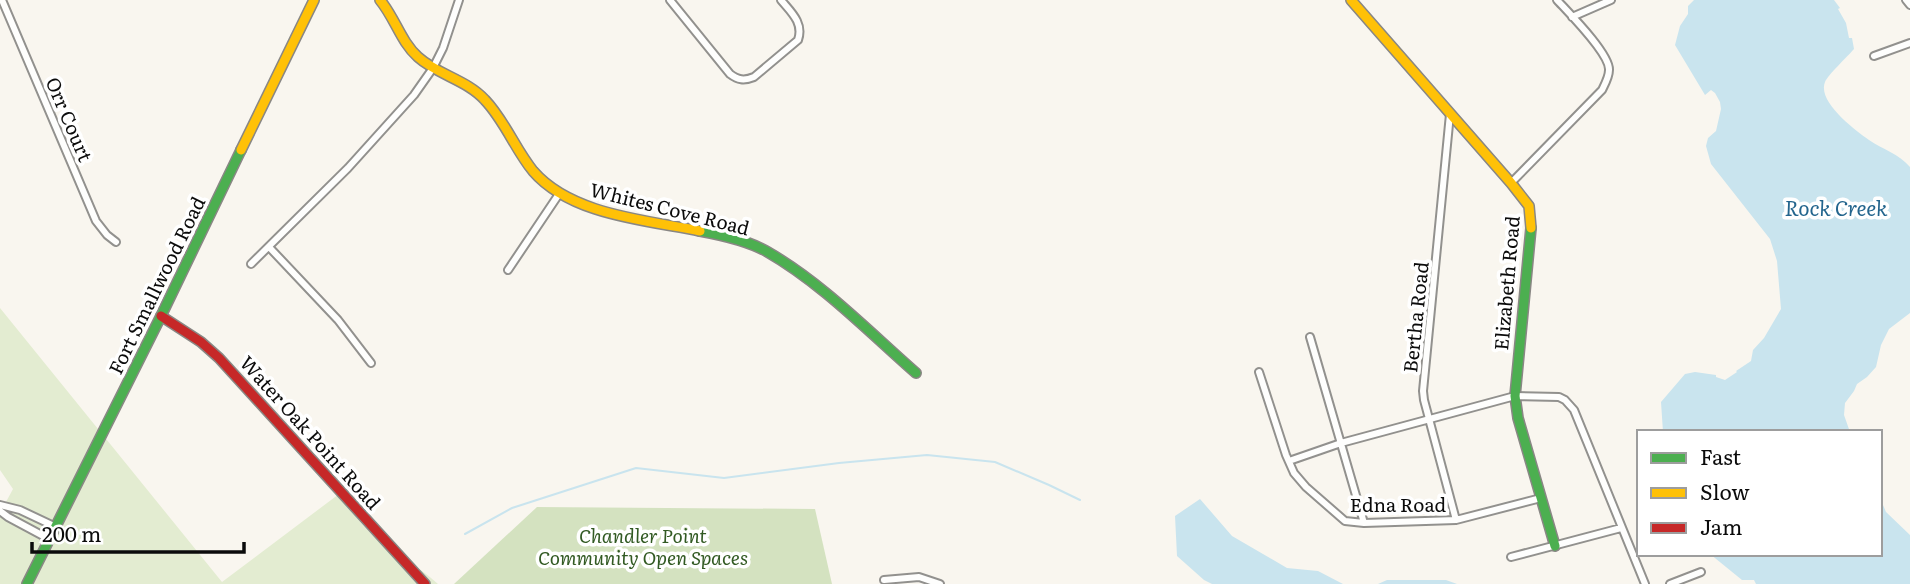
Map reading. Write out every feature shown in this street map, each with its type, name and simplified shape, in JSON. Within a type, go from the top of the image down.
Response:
[{"type":"street","name":"Fort Smallwood Road","points":[[27,584],[314,0]]},
{"type":"street","name":"Whites Cove Road","points":[[380,0],[391,13],[411,50],[433,68],[484,98],[497,114],[527,164],[559,194],[596,210],[720,235],[764,250],[810,279],[916,373]]},
{"type":"street","points":[[251,264],[385,129],[414,95],[443,48],[459,0]]},
{"type":"street","points":[[670,0],[730,74],[746,80],[754,77],[798,40],[799,26],[781,0]]},
{"type":"street","name":"Elizabeth Road","points":[[1350,0],[1525,199],[1531,213],[1515,396],[1518,418],[1555,545]]},
{"type":"street","points":[[1511,183],[1602,90],[1608,76],[1610,68],[1604,54],[1557,0]]},
{"type":"street","points":[[1572,17],[1611,0]]},
{"type":"street","points":[[1906,0],[1910,5]]},
{"type":"street","name":"Orr Court","points":[[3,1],[96,221],[116,242]]},
{"type":"street","points":[[1874,56],[1910,43]]},
{"type":"street","name":"Bertha Road","points":[[1450,114],[1423,391],[1456,520]]},
{"type":"street","points":[[508,270],[559,194]]},
{"type":"street","points":[[269,247],[338,320],[371,363]]},
{"type":"street","name":"Water Oak Point Road","points":[[161,316],[201,342],[219,358],[425,584]]},
{"type":"street","points":[[1310,337],[1364,523]]},
{"type":"street","name":"Edna Road","points":[[1259,372],[1289,461],[1301,482],[1339,518],[1352,523],[1456,520],[1541,498]]},
{"type":"street","points":[[1289,461],[1341,443],[1515,396],[1559,397],[1574,410],[1645,584]]},
{"type":"street","points":[[0,505],[20,510],[56,527]]},
{"type":"street","points":[[0,511],[49,539]]},
{"type":"street","points":[[1511,557],[1621,528]]},
{"type":"street","points":[[1670,584],[1701,572]]},
{"type":"street","points":[[884,580],[919,577],[940,584]]},
{"type":"green space","points":[[0,308],[222,582],[339,494],[379,541],[438,584],[0,584],[0,513],[13,489],[0,470]]},
{"type":"green space","name":"Chandler Point Community Open Spaces","points":[[537,507],[815,509],[832,584],[454,584]]},
{"type":"water","name":"Rock Creek","points":[[1694,0],[1834,0],[1840,8],[1838,9],[1846,23],[1849,38],[1852,38],[1854,49],[1825,82],[1827,98],[1839,115],[1855,130],[1910,167],[1910,313],[1889,329],[1881,345],[1876,367],[1857,384],[1845,403],[1844,415],[1849,430],[1663,430],[1661,402],[1685,374],[1695,372],[1716,375],[1725,380],[1737,372],[1751,361],[1753,350],[1764,338],[1781,309],[1777,261],[1770,239],[1711,164],[1706,146],[1708,138],[1716,131],[1720,102],[1711,90],[1705,95],[1675,45],[1680,26],[1688,14],[1688,6]]},
{"type":"water","points":[[1200,499],[1232,536],[1287,568],[1318,571],[1343,584],[1212,584],[1204,580],[1177,556],[1175,516]]},
{"type":"water","points":[[1882,503],[1886,512],[1910,535],[1910,584],[1756,584],[1754,580],[1742,580],[1712,556],[1882,556]]},
{"type":"water","points":[[1387,580],[1446,580],[1457,584],[1378,584]]},
{"type":"waterway","points":[[465,534],[512,508],[636,468],[724,478],[927,455],[995,462],[1080,500]]},
{"type":"traffic: fast","points":[[27,584],[241,150]]},
{"type":"traffic: fast","points":[[1531,228],[1515,396],[1518,418],[1555,546]]},
{"type":"traffic: fast","points":[[700,231],[750,244],[787,264],[844,308],[916,373]]},
{"type":"traffic: slow","points":[[241,150],[314,0]]},
{"type":"traffic: slow","points":[[380,0],[412,51],[426,63],[478,93],[498,117],[533,171],[549,186],[567,197],[610,213],[700,231]]},
{"type":"traffic: slow","points":[[1351,0],[1511,183],[1529,206],[1531,228]]},
{"type":"traffic: jam","points":[[161,316],[201,342],[219,358],[425,584]]}]
